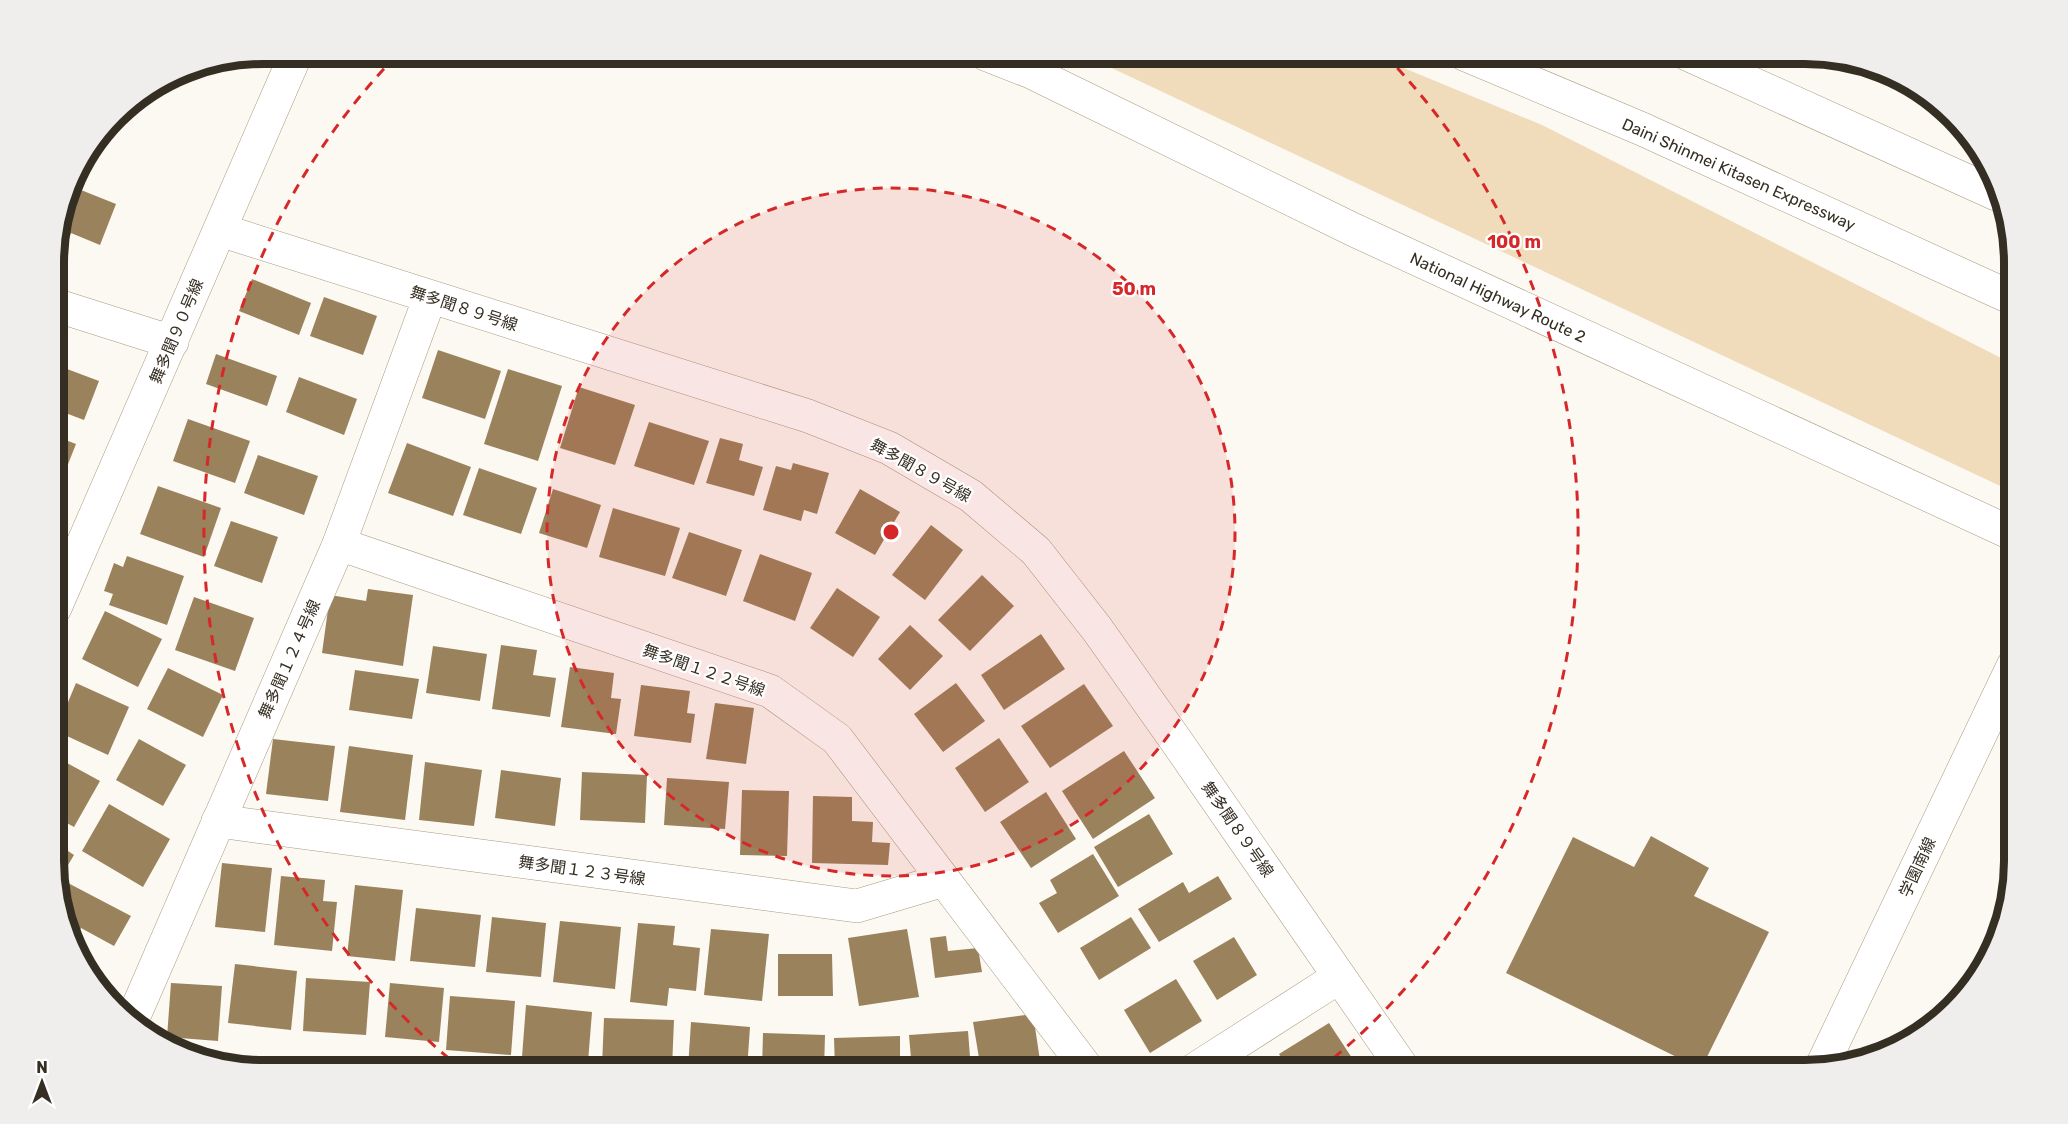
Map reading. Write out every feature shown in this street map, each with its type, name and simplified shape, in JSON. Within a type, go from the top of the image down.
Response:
[{"type":"main road","name":"Daini Shinmei Kitasen Expressway","points":[[1488,64],[1642,129],[2004,294]]},
{"type":"main road","points":[[1709,64],[1989,191]]},
{"type":"main road","name":"舞多聞９０号線","points":[[64,587],[291,65]]},
{"type":"main road","name":"National Highway Route 2","points":[[1012,65],[1354,230],[2004,530]]},
{"type":"main road","points":[[1642,129],[2004,313]]},
{"type":"main road","name":"舞多聞８９号線","points":[[219,230],[808,416],[889,448],[971,496],[1036,551],[1097,629],[1397,1059]]},
{"type":"main road","name":"舞多聞１２４号線","points":[[135,1013],[339,544],[430,297]]},
{"type":"main road","points":[[65,308],[172,342]]},
{"type":"main road","name":"舞多聞１２２号線","points":[[339,544],[770,692],[837,739],[1080,1059]]},
{"type":"main road","name":"学園南線","points":[[1826,1058],[2004,685]]},
{"type":"main road","name":"舞多聞１２３号線","points":[[218,821],[858,906],[944,880]]},
{"type":"main road","points":[[1219,1059],[1339,976]]},
{"type":"shaded area","points":[[1104,64],[1395,64],[1542,125],[2004,359],[2004,488]]},
{"type":"shaded area","points":[[1847,69],[1893,85],[1912,96]]},
{"type":"building","points":[[79,189],[116,204],[100,245],[71,233],[65,248],[68,225]]},
{"type":"building","points":[[252,279],[311,303],[299,335],[239,311]]},
{"type":"building","points":[[324,297],[377,316],[363,355],[310,336]]},
{"type":"building","points":[[438,350],[501,371],[485,419],[422,398]]},
{"type":"building","points":[[216,354],[277,376],[267,406],[206,384]]},
{"type":"building","points":[[65,368],[99,381],[84,420],[65,413]]},
{"type":"building","points":[[508,369],[562,386],[538,461],[484,444]]},
{"type":"building","points":[[299,377],[357,399],[344,435],[286,412]]},
{"type":"building","points":[[579,387],[635,405],[615,465],[560,448]]},
{"type":"building","points":[[188,419],[250,441],[235,483],[173,461]]},
{"type":"building","points":[[649,422],[709,441],[694,485],[634,466]]},
{"type":"building","points":[[720,438],[743,444],[739,460],[763,467],[754,496],[706,483]]},
{"type":"building","points":[[65,440],[76,444],[65,473]]},
{"type":"building","points":[[407,443],[471,467],[453,516],[388,493]]},
{"type":"building","points":[[258,455],[318,476],[304,515],[244,493]]},
{"type":"building","points":[[793,463],[829,473],[817,514],[804,510],[801,521],[763,510],[776,466],[791,470]]},
{"type":"building","points":[[479,468],[537,488],[521,534],[463,515]]},
{"type":"building","points":[[158,486],[221,508],[204,557],[140,534]]},
{"type":"building","points":[[553,489],[601,505],[587,548],[539,533]]},
{"type":"building","points":[[860,489],[900,512],[875,555],[835,533]]},
{"type":"building","points":[[613,508],[680,528],[665,576],[599,557]]},
{"type":"building","points":[[231,521],[278,537],[262,583],[214,566]]},
{"type":"building","points":[[931,525],[963,550],[925,600],[892,575]]},
{"type":"building","points":[[689,532],[742,550],[726,596],[672,578]]},
{"type":"building","points":[[760,554],[812,573],[795,621],[743,601]]},
{"type":"building","points":[[127,556],[184,576],[167,625],[109,605],[113,594],[104,591],[114,563],[123,567]]},
{"type":"building","points":[[982,575],[1014,606],[970,651],[938,620]]},
{"type":"building","points":[[837,588],[880,617],[853,657],[810,628]]},
{"type":"building","points":[[368,589],[413,595],[403,666],[322,653],[330,595],[366,601]]},
{"type":"building","points":[[194,597],[254,618],[235,671],[175,650]]},
{"type":"building","points":[[105,611],[162,639],[138,687],[82,659]]},
{"type":"building","points":[[910,625],[943,656],[910,690],[878,659]]},
{"type":"building","points":[[1041,634],[1065,669],[1004,710],[981,675]]},
{"type":"building","points":[[501,645],[537,650],[533,675],[556,678],[550,717],[492,709]]},
{"type":"building","points":[[433,646],[487,654],[480,701],[426,693]]},
{"type":"building","points":[[570,667],[614,673],[611,698],[621,699],[616,734],[561,727]]},
{"type":"building","points":[[168,668],[223,695],[203,737],[147,709]]},
{"type":"building","points":[[355,670],[419,679],[412,719],[349,710]]},
{"type":"building","points":[[76,683],[129,707],[108,755],[64,735],[64,711]]},
{"type":"building","points":[[956,683],[985,721],[943,752],[914,714]]},
{"type":"building","points":[[1084,684],[1113,726],[1050,768],[1021,726]]},
{"type":"building","points":[[641,685],[690,691],[687,713],[695,714],[691,743],[634,736]]},
{"type":"building","points":[[715,703],[754,708],[746,764],[706,759]]},
{"type":"building","points":[[999,738],[1029,782],[985,812],[955,768]]},
{"type":"building","points":[[139,739],[186,765],[163,806],[116,780]]},
{"type":"building","points":[[273,739],[335,746],[328,801],[266,794]]},
{"type":"building","points":[[349,746],[413,755],[405,820],[340,812]]},
{"type":"building","points":[[1124,751],[1155,798],[1093,839],[1062,791]]},
{"type":"building","points":[[64,761],[100,781],[74,827],[64,821]]},
{"type":"building","points":[[425,762],[482,770],[474,826],[419,820]]},
{"type":"building","points":[[501,770],[561,778],[555,826],[495,818]]},
{"type":"building","points":[[582,772],[647,775],[645,823],[580,820]]},
{"type":"building","points":[[667,778],[729,782],[725,829],[664,825]]},
{"type":"building","points":[[742,790],[789,791],[787,856],[740,855]]},
{"type":"building","points":[[1046,792],[1076,839],[1031,868],[1000,822]]},
{"type":"building","points":[[813,796],[852,797],[852,821],[873,822],[872,842],[890,843],[888,865],[812,863]]},
{"type":"building","points":[[109,804],[170,839],[143,887],[82,851]]},
{"type":"building","points":[[1149,814],[1173,854],[1118,887],[1094,847]]},
{"type":"building","points":[[1651,836],[1709,868],[1694,896],[1769,932],[1706,1059],[1681,1059],[1506,973],[1573,837],[1634,867]]},
{"type":"building","points":[[64,848],[74,855],[65,870]]},
{"type":"building","points":[[1093,854],[1119,896],[1058,933],[1039,903],[1057,893],[1050,880]]},
{"type":"building","points":[[222,863],[272,868],[265,932],[215,927]]},
{"type":"building","points":[[281,876],[325,880],[323,901],[337,902],[332,951],[274,945]]},
{"type":"building","points":[[1218,876],[1232,899],[1159,942],[1138,909],[1183,882],[1189,893]]},
{"type":"building","points":[[68,883],[131,916],[114,946],[81,928],[78,933],[66,887]]},
{"type":"building","points":[[355,885],[403,890],[395,961],[347,956]]},
{"type":"building","points":[[416,908],[481,915],[475,967],[410,961]]},
{"type":"building","points":[[492,917],[546,923],[541,977],[486,972]]},
{"type":"building","points":[[1131,917],[1151,948],[1099,980],[1080,948]]},
{"type":"building","points":[[560,921],[621,927],[615,989],[553,982]]},
{"type":"building","points":[[638,923],[675,926],[673,945],[700,948],[696,991],[669,988],[667,1006],[630,1002]]},
{"type":"building","points":[[711,929],[769,934],[762,1001],[704,995]]},
{"type":"building","points":[[907,929],[919,997],[859,1006],[848,938]]},
{"type":"building","points":[[946,936],[948,951],[978,948],[982,972],[935,978],[930,938]]},
{"type":"building","points":[[1234,937],[1257,975],[1217,1000],[1193,961]]},
{"type":"building","points":[[778,954],[832,954],[833,996],[778,996]]},
{"type":"building","points":[[235,964],[297,971],[291,1030],[228,1023]]},
{"type":"building","points":[[306,978],[370,982],[366,1035],[303,1031]]},
{"type":"building","points":[[1176,979],[1202,1021],[1150,1053],[1124,1010]]},
{"type":"building","points":[[171,983],[222,986],[218,1041],[172,1037],[167,1034]]},
{"type":"building","points":[[390,983],[444,988],[439,1042],[385,1037]]},
{"type":"building","points":[[450,996],[515,1001],[511,1055],[446,1050]]},
{"type":"building","points":[[526,1005],[592,1012],[588,1060],[522,1057]]},
{"type":"building","points":[[1033,1014],[1040,1060],[979,1060],[973,1022]]},
{"type":"building","points":[[604,1018],[674,1020],[672,1060],[602,1060]]},
{"type":"building","points":[[691,1022],[750,1027],[748,1060],[689,1060]]},
{"type":"building","points":[[1329,1023],[1353,1059],[1282,1059],[1279,1054]]},
{"type":"building","points":[[968,1031],[970,1060],[911,1060],[909,1035]]},
{"type":"building","points":[[763,1033],[825,1035],[824,1060],[762,1060]]},
{"type":"building","points":[[900,1036],[900,1060],[835,1060],[834,1038]]}]
